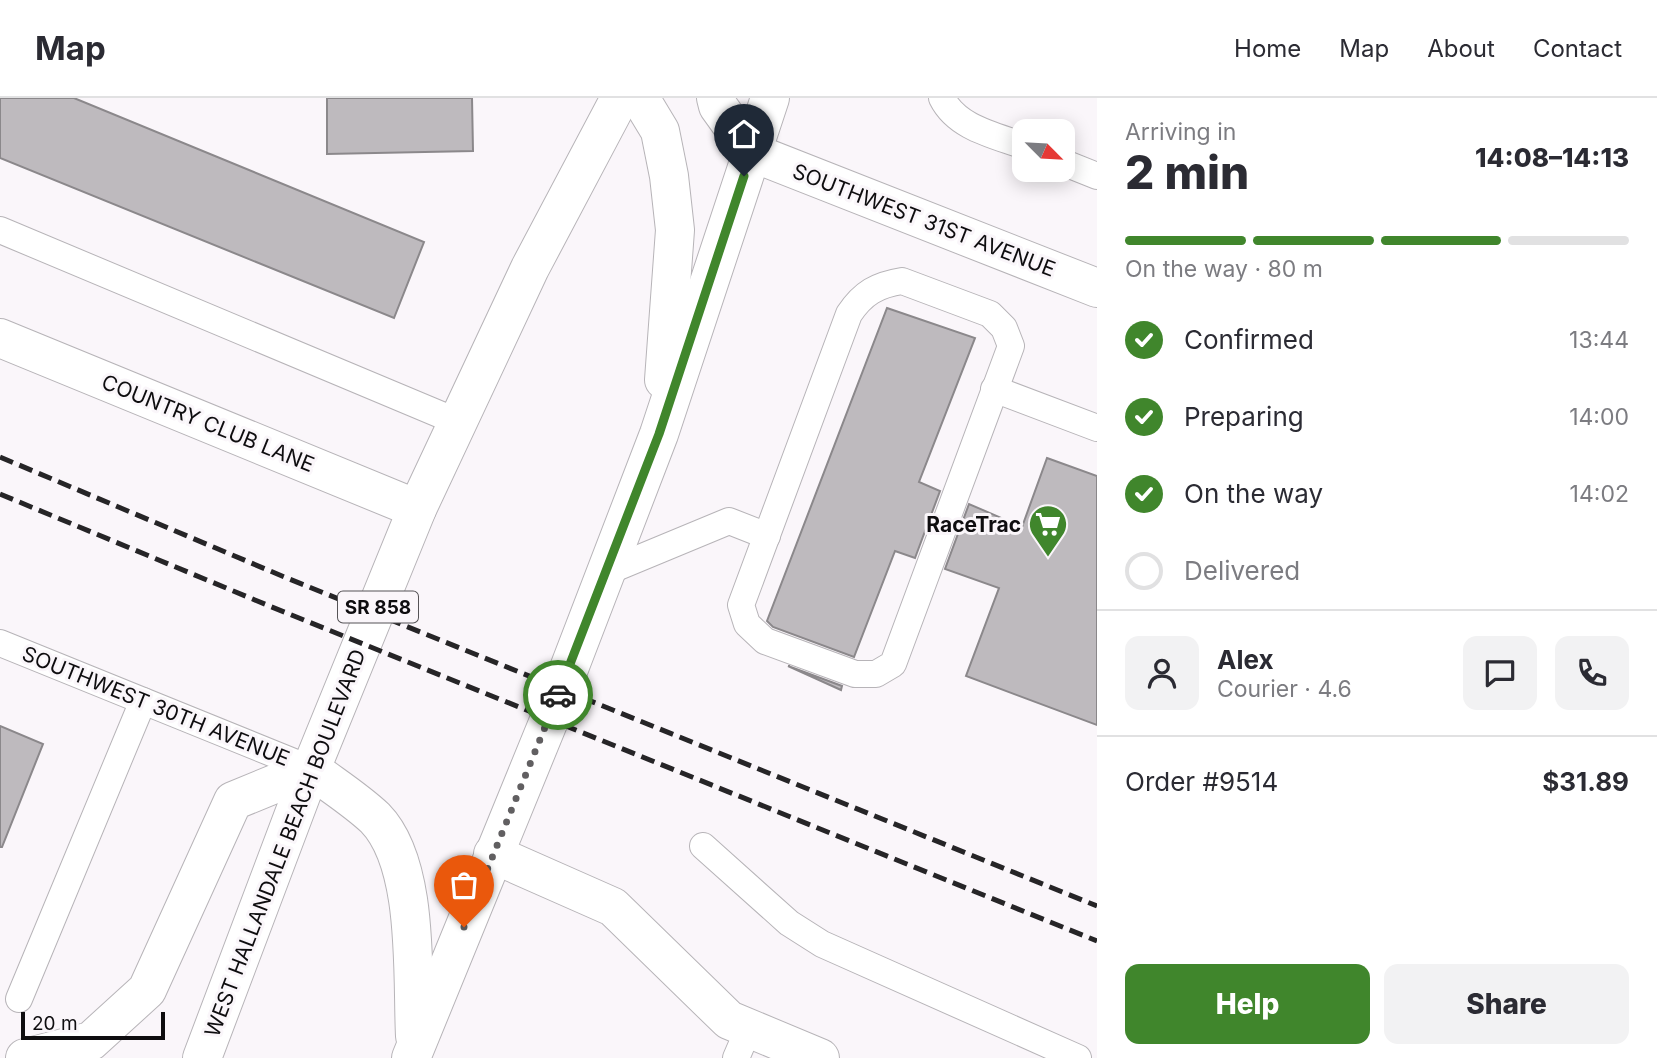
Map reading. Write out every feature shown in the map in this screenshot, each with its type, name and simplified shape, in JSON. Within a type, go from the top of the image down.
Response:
[{"type":"main road","name":"WEST HALLANDALE BEACH BOULEVARD","points":[[202,1058],[311,769],[417,509],[530,268],[620,98]]},
{"type":"main road","points":[[640,98],[660,131],[669,176],[675,230],[659,434]]},
{"type":"main road","points":[[716,98],[718,106],[751,152]]},
{"type":"main road","points":[[413,1053],[659,434],[770,98]]},
{"type":"main road","name":"SOUTHWEST 31ST AVENUE","points":[[751,152],[1097,288]]},
{"type":"main road","name":"COUNTRY CLUB LANE","points":[[0,338],[417,509]]},
{"type":"main road","points":[[25,1058],[91,1041],[148,990],[233,801],[311,769],[376,819],[397,852],[409,912],[413,1053]]},
{"type":"main road","points":[[493,854],[614,907],[729,1020],[742,1043],[820,1058]]},
{"type":"lane","points":[[942,98],[948,110],[961,121],[1012,141]]},
{"type":"lane","points":[[1075,167],[1097,176]]},
{"type":"lane","points":[[0,230],[458,422]]},
{"type":"lane","points":[[902,281],[990,314],[1004,328],[1011,346],[995,389],[893,664],[876,674],[855,674],[765,641],[747,624],[741,605],[849,314],[861,296],[881,285],[902,281]]},
{"type":"lane","points":[[995,389],[1097,428]]},
{"type":"lane","points":[[606,572],[729,522],[767,536]]},
{"type":"lane","name":"SOUTHWEST 30TH AVENUE","points":[[0,643],[311,769]]},
{"type":"lane","points":[[19,999],[143,701]]},
{"type":"lane","points":[[703,846],[789,923],[822,944],[1078,1058]]},
{"type":"building","points":[[0,98],[74,98],[424,242],[394,318],[0,158]]},
{"type":"building","points":[[327,98],[472,98],[473,151],[327,154]]},
{"type":"building","name":"RaceTrac","points":[[887,308],[975,338],[919,482],[940,491],[915,558],[895,551],[854,657],[773,627],[767,621]]},
{"type":"building","name":"RaceTrac","points":[[1047,458],[1097,476],[1097,725],[966,676],[999,588],[945,569],[969,504],[1022,527]]},
{"type":"building","points":[[788,666],[842,686],[841,690]]},
{"type":"building","points":[[0,726],[43,744],[2,847],[0,847]]},
{"type":"railway","points":[[0,457],[282,576],[1097,906]]},
{"type":"railway","points":[[0,494],[1097,941]]},
{"type":"way so far","points":[[464,927],[558,695]]},
{"type":"place","name":"RaceTrac","points":[[1048,558]]},
{"type":"route","points":[[558,695],[659,434],[708,293],[744,176]]}]
